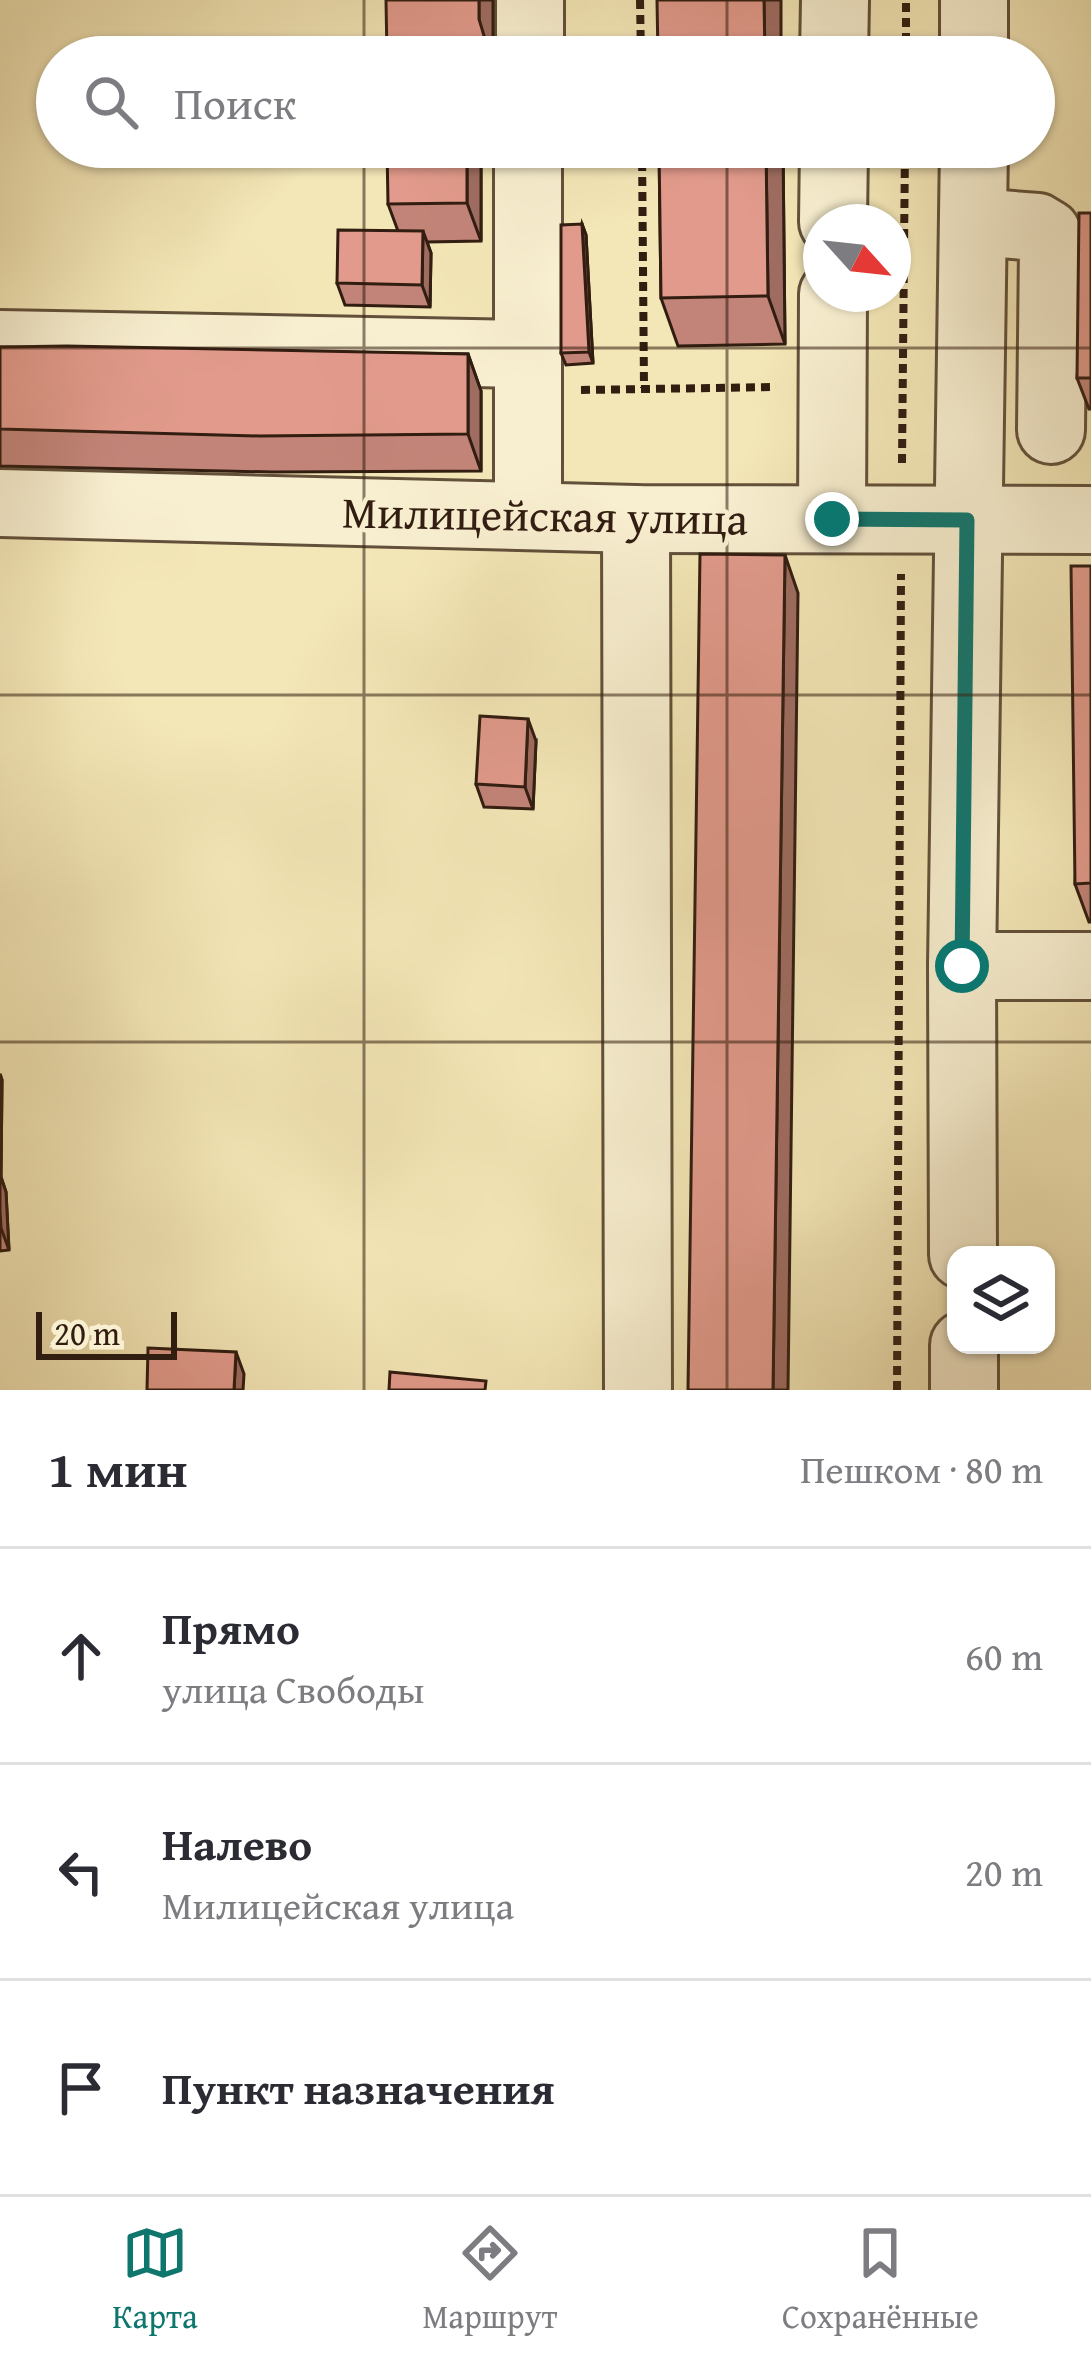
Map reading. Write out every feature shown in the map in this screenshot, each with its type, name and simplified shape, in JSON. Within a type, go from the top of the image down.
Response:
[{"type":"street","points":[[530,0],[530,36]]},
{"type":"street","points":[[835,0],[835,36]]},
{"type":"street","points":[[974,0],[974,36]]},
{"type":"street","points":[[528,516],[529,168]]},
{"type":"street","points":[[833,204],[834,168]]},
{"type":"street","points":[[963,1246],[962,966],[974,168]]},
{"type":"street","points":[[975,222],[1036,227],[1047,233],[1053,247],[1051,430]]},
{"type":"street","points":[[832,312],[832,519]]},
{"type":"street","points":[[0,344],[526,373]]},
{"type":"street","name":"Милицейская улица","points":[[0,503],[636,519],[1091,520]]},
{"type":"street","points":[[636,519],[638,1390]]},
{"type":"street","points":[[962,966],[1091,966]]},
{"type":"street","points":[[964,1354],[964,1390]]},
{"type":"path","points":[[640,0],[640,36]]},
{"type":"path","points":[[906,0],[906,36]]},
{"type":"path","points":[[642,168],[644,388]]},
{"type":"path","points":[[897,1390],[905,168]]},
{"type":"path","points":[[526,373],[644,388],[832,386]]},
{"type":"building","points":[[386,0],[479,0],[484,36],[387,36]]},
{"type":"building","points":[[657,0],[764,0],[765,36],[658,36]]},
{"type":"building","points":[[387,168],[467,168],[467,203],[388,204]]},
{"type":"building","points":[[659,168],[766,168],[768,296],[661,298]]},
{"type":"building","points":[[1079,213],[1091,213],[1091,378],[1077,378]]},
{"type":"building","points":[[582,224],[589,352],[561,353],[561,225]]},
{"type":"building","points":[[338,230],[423,231],[422,285],[337,283]]},
{"type":"building","points":[[0,347],[468,354],[468,434],[259,436],[0,429]]},
{"type":"building","points":[[700,554],[785,555],[773,1390],[688,1390]]},
{"type":"building","points":[[1071,566],[1091,566],[1091,883],[1075,884]]},
{"type":"building","points":[[480,716],[528,719],[525,787],[476,784]]},
{"type":"building","points":[[148,1348],[236,1352],[234,1390],[147,1390]]},
{"type":"building","points":[[390,1372],[486,1381],[485,1390],[389,1390]]},
{"type":"route","points":[[832,519],[967,520],[962,966]]}]
